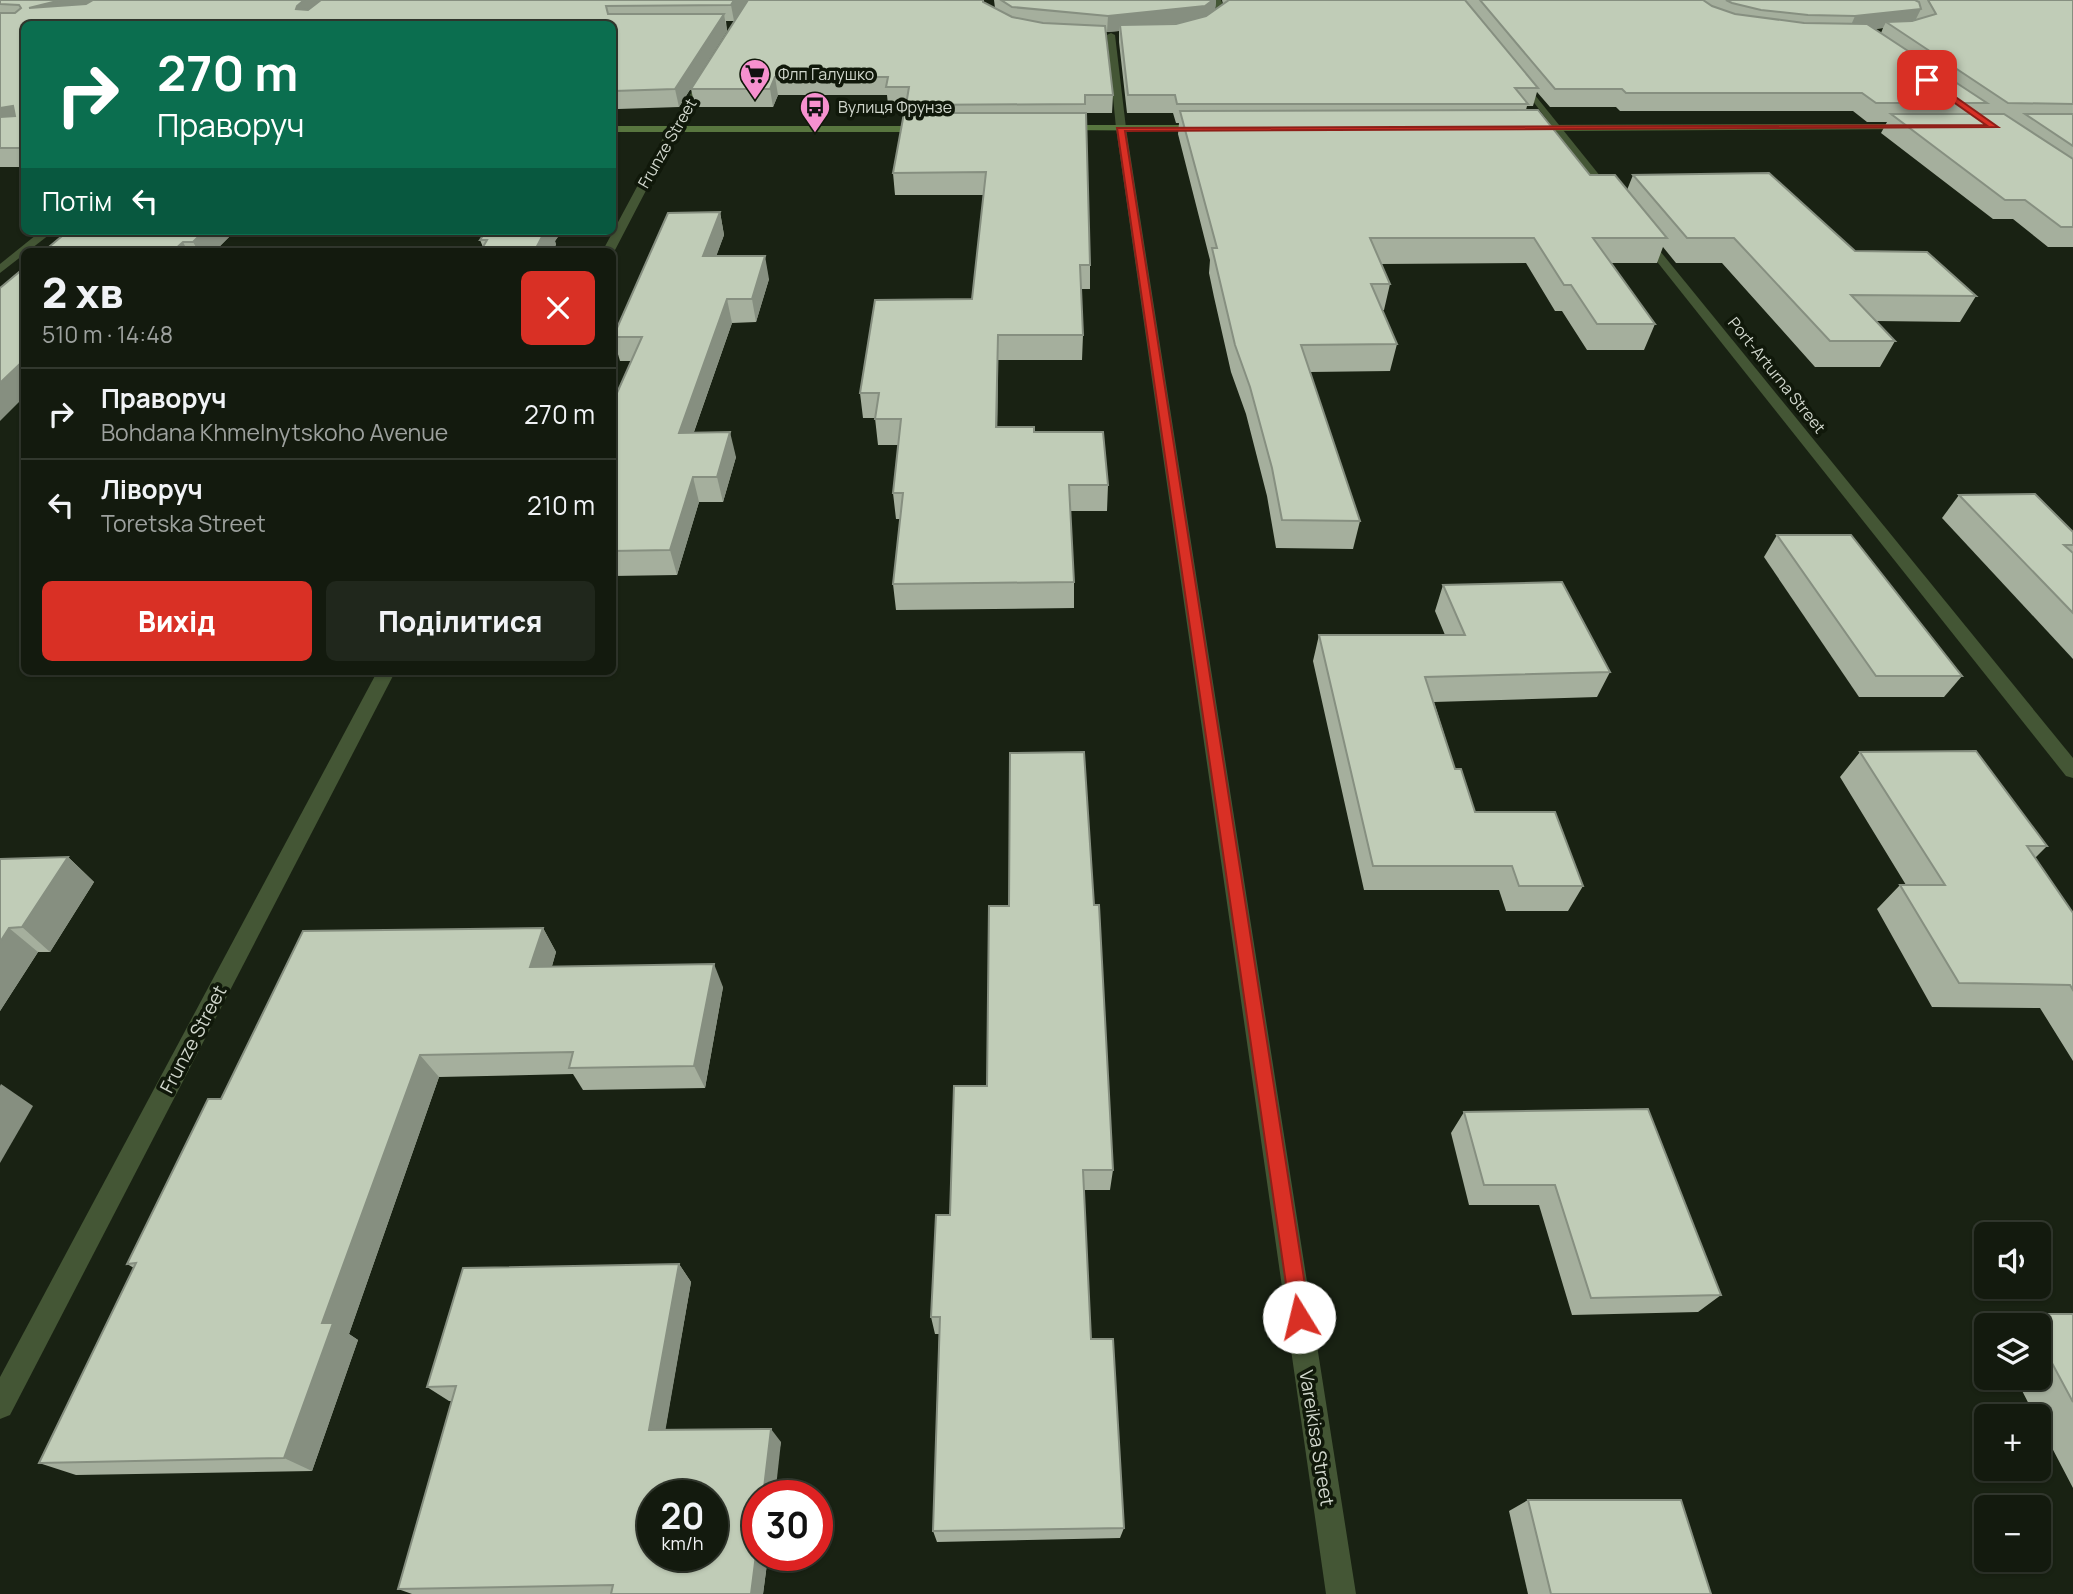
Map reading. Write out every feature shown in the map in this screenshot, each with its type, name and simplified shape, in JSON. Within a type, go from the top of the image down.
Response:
[{"type":"main road","points":[[1510,128],[1917,127]]},
{"type":"main road","points":[[1046,128],[1208,128]]},
{"type":"main road","points":[[616,129],[940,129]]},
{"type":"street","points":[[1197,30],[1208,28],[1222,14],[1217,0]]},
{"type":"street","name":"Vareikisa Street","points":[[1111,35],[1121,128],[1341,1594]]},
{"type":"street","name":"Frunze Street","points":[[610,248],[673,129],[717,60]]},
{"type":"street","points":[[1514,74],[1617,204]]},
{"type":"street","name":"Port-Arturna Street","points":[[1634,226],[2073,771]]},
{"type":"street","points":[[27,248],[43,235]]},
{"type":"street","points":[[0,270],[21,253]]},
{"type":"street","name":"Frunze Street","points":[[0,1405],[384,675]]},
{"type":"building","points":[[0,0],[61,0],[29,8],[86,4],[93,0],[304,0],[296,9],[308,10],[321,0],[734,0],[731,5],[606,6],[608,14],[724,14],[675,89],[616,91],[616,21],[21,21],[21,148],[0,148],[0,117],[15,116],[13,106],[0,108],[0,13],[15,13],[21,8],[19,5],[0,4]]},
{"type":"building","points":[[748,0],[983,0],[1012,17],[1043,23],[1105,26],[1113,95],[1085,95],[1085,104],[906,105],[909,87],[886,87],[888,77],[775,77],[770,89],[691,89]]},
{"type":"building","points":[[1001,0],[1213,0],[1205,6],[1108,16],[1012,7]]},
{"type":"building","points":[[1229,0],[1465,0],[1538,88],[1515,88],[1528,104],[1177,104],[1175,95],[1128,95],[1120,25],[1176,24],[1206,16]]},
{"type":"building","points":[[1480,0],[1703,0],[1735,14],[1804,23],[1867,24],[1987,103],[1876,103],[1862,93],[1626,93],[1622,89],[1555,89]]},
{"type":"building","points":[[1726,0],[1915,0],[1919,2],[1921,9],[1855,16],[1808,15],[1761,10]]},
{"type":"building","points":[[1928,0],[2073,0],[2073,104],[2008,103],[1886,22],[1912,21],[1936,14]]},
{"type":"building","points":[[1538,110],[1590,175],[1615,175],[1667,238],[1593,238],[1655,324],[1597,324],[1571,285],[1564,285],[1534,238],[1370,238],[1390,284],[1371,284],[1397,344],[1301,345],[1360,521],[1282,520],[1272,468],[1250,387],[1235,345],[1212,248],[1217,248],[1180,111]]},
{"type":"building","points":[[904,113],[1086,113],[1090,265],[1080,265],[1083,335],[998,335],[996,427],[1034,427],[1034,432],[1103,432],[1108,485],[1069,485],[1074,582],[893,584],[903,493],[893,493],[901,419],[875,419],[879,393],[860,393],[875,300],[972,299],[986,172],[893,173]]},
{"type":"building","points":[[1891,114],[2004,114],[2073,159],[2073,227],[2061,227],[2025,200],[2005,200]]},
{"type":"building","points":[[2025,114],[2073,114],[2073,146]]},
{"type":"building","points":[[1769,173],[1855,251],[1927,252],[1976,296],[1851,295],[1895,341],[1830,341],[1734,238],[1687,238],[1633,175]]},
{"type":"building","points":[[720,212],[703,256],[765,256],[752,299],[727,299],[679,433],[730,432],[717,477],[693,477],[670,550],[616,551],[616,395],[642,337],[616,337],[616,330],[668,213]]},
{"type":"building","points":[[63,235],[200,235],[193,242],[183,242],[176,248],[48,248]]},
{"type":"building","points":[[483,235],[543,235],[536,248],[482,248],[487,240],[480,240]]},
{"type":"building","points":[[21,270],[21,363],[0,383],[0,288]]},
{"type":"building","points":[[2035,494],[2073,532],[2073,545],[2064,545],[2073,553],[2073,613],[1959,495]]},
{"type":"building","points":[[1777,535],[1851,535],[1962,676],[1876,676]]},
{"type":"building","points":[[1562,582],[1610,672],[1425,677],[1455,769],[1461,769],[1475,812],[1555,812],[1583,886],[1519,886],[1512,866],[1373,866],[1319,635],[1465,635],[1443,585]]},
{"type":"building","points":[[1976,751],[2047,846],[2027,846],[2073,913],[2073,990],[2070,985],[1959,983],[1900,885],[1945,885],[1860,752]]},
{"type":"building","points":[[1084,752],[1094,905],[1099,905],[1113,1170],[1083,1170],[1091,1339],[1113,1339],[1124,1528],[933,1531],[940,1317],[931,1317],[936,1215],[950,1215],[954,1086],[987,1086],[989,906],[1009,906],[1010,753]]},
{"type":"building","points":[[68,857],[22,927],[9,928],[0,942],[0,859]]},
{"type":"building","points":[[543,928],[530,967],[714,964],[694,1066],[569,1068],[573,1052],[420,1055],[322,1323],[333,1323],[284,1458],[39,1463],[136,1263],[127,1264],[208,1099],[221,1099],[303,931]]},
{"type":"building","points":[[1648,1109],[1721,1295],[1591,1298],[1555,1185],[1484,1185],[1464,1112]]},
{"type":"building","points":[[679,1264],[649,1430],[771,1429],[765,1480],[742,1480],[742,1571],[754,1571],[751,1594],[611,1594],[613,1585],[398,1589],[456,1386],[427,1387],[463,1268]]},
{"type":"building","points":[[2051,1314],[2073,1314],[2073,1402],[2051,1361]]},
{"type":"building","points":[[1528,1500],[1681,1500],[1711,1594],[1551,1594]]},
{"type":"place","name":"Флп Галушко","points":[[755,101]]},
{"type":"place","name":"Вулиця Фрунзе","points":[[815,134]]},
{"type":"route","points":[[1299,1317],[1121,128],[1994,127],[1927,80]]}]
